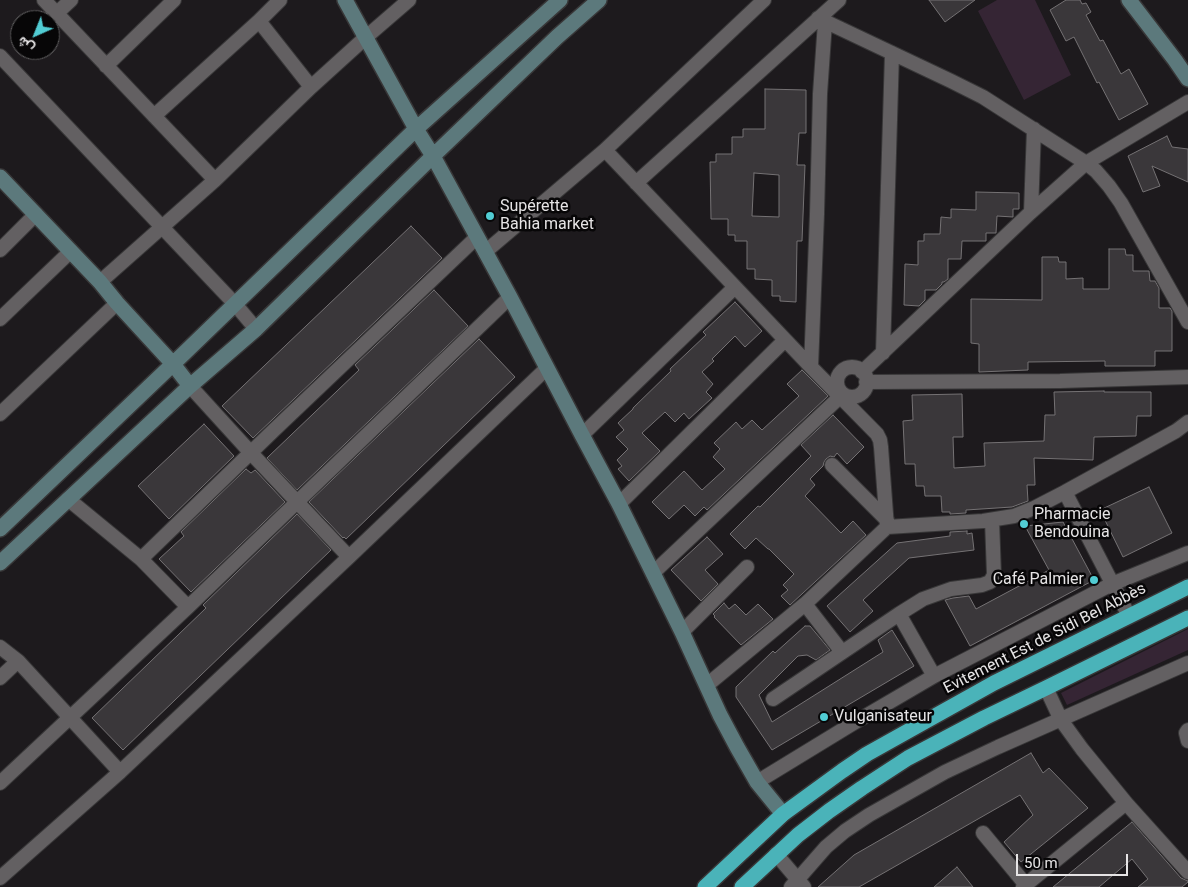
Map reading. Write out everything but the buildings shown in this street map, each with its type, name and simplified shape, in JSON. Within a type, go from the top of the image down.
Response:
[{"type":"highway","name":"Evitement Est de Sidi Bel Abbès","points":[[705,887],[783,814],[867,754],[994,682],[1188,587]]},
{"type":"highway","points":[[742,887],[776,854],[830,810],[908,758],[984,718],[1188,618]]},
{"type":"main road","points":[[345,0],[477,236],[619,504],[682,632],[720,715],[757,782],[783,814]]},
{"type":"main road","points":[[0,529],[416,128],[560,0]]},
{"type":"main road","points":[[0,563],[190,386],[256,329],[557,37],[600,0]]},
{"type":"main road","points":[[1129,0],[1188,79]]},
{"type":"main road","points":[[0,177],[100,282],[173,364],[190,386]]},
{"type":"street","points":[[44,0],[53,10]]},
{"type":"street","points":[[60,10],[70,0]]},
{"type":"street","points":[[106,66],[174,0]]},
{"type":"street","points":[[154,116],[280,0]]},
{"type":"street","points":[[100,282],[215,180],[311,88],[409,0]]},
{"type":"street","points":[[485,252],[605,150],[764,0]]},
{"type":"street","points":[[636,183],[822,20],[839,0]]},
{"type":"street","points":[[60,18],[215,180]]},
{"type":"street","points":[[822,20],[951,80],[983,97],[1096,171],[1121,203],[1188,322]]},
{"type":"street","points":[[811,367],[822,20]]},
{"type":"street","points":[[259,21],[311,88]]},
{"type":"street","points":[[883,353],[892,53]]},
{"type":"street","points":[[0,56],[235,304],[256,329]]},
{"type":"street","points":[[653,573],[842,396],[858,395],[862,392],[864,377],[883,353],[1031,212],[1086,163],[1188,102]]},
{"type":"street","points":[[1031,212],[1034,129]]},
{"type":"street","points":[[605,150],[735,288],[873,430],[880,440],[887,524]]},
{"type":"street","points":[[0,250],[36,214]]},
{"type":"street","points":[[141,559],[477,236]]},
{"type":"street","points":[[0,319],[71,251]]},
{"type":"street","points":[[582,435],[735,288]]},
{"type":"street","points":[[0,783],[188,607],[510,298]]},
{"type":"street","points":[[0,414],[117,303]]},
{"type":"street","points":[[619,504],[785,340]]},
{"type":"street","points":[[0,878],[120,772],[547,368]]},
{"type":"street","points":[[842,396],[837,381],[840,372],[849,368],[854,368],[864,377],[1060,381],[1188,377]]},
{"type":"street","points":[[190,386],[349,557]]},
{"type":"street","points":[[707,685],[804,604],[887,524],[992,520],[1014,516],[1065,492],[1176,431],[1188,422]]},
{"type":"street","points":[[832,465],[887,524]]},
{"type":"street","points":[[1065,492],[1130,616]]},
{"type":"street","points":[[68,499],[141,559],[188,607]]},
{"type":"street","points":[[772,700],[923,599],[939,592],[990,582],[994,575],[992,520]]},
{"type":"street","points":[[757,782],[934,676],[1112,584],[1188,553]]},
{"type":"street","points":[[682,632],[747,567]]},
{"type":"street","points":[[804,604],[842,652]]},
{"type":"street","points":[[899,614],[934,676]]},
{"type":"street","points":[[0,647],[18,661],[120,772]]},
{"type":"street","points":[[0,678],[18,661]]},
{"type":"street","points":[[776,854],[798,884],[826,848],[845,831],[869,815],[945,772],[1188,663]]},
{"type":"street","points":[[1046,688],[1060,720],[1082,749],[1126,803],[1188,872]]},
{"type":"street","points":[[1188,730],[1186,733],[1188,741]]},
{"type":"street","points":[[983,833],[1024,886],[1126,803]]},
{"type":"shaded area","points":[[997,0],[1035,0],[1071,75],[1024,100],[978,11]]},
{"type":"shaded area","points":[[1188,629],[1188,650],[1067,705],[1061,693]]},
{"type":"place","name":"Supérette Bahia market","points":[[490,216]]},
{"type":"place","name":"Pharmacie Bendouina","points":[[1024,524]]},
{"type":"place","name":"Café Palmier","points":[[1094,580]]},
{"type":"place","name":"Vulganisateur","points":[[824,717]]}]
